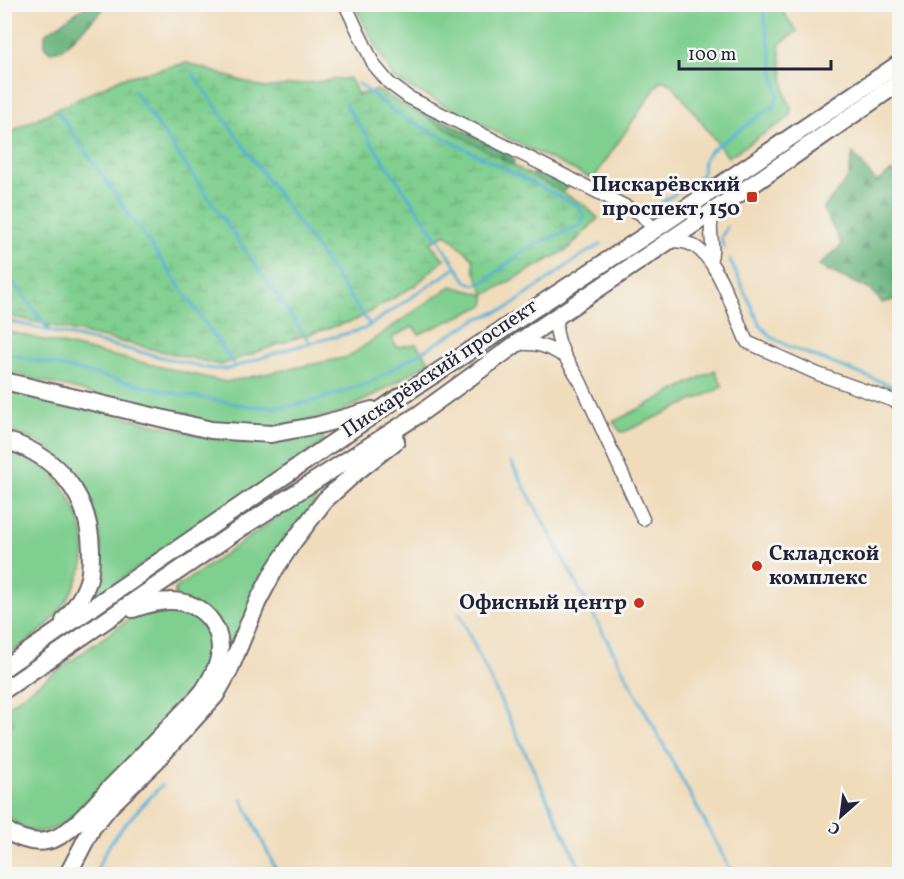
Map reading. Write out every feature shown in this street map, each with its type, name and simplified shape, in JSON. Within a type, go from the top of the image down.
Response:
[{"type":"main road","name":"Пискарёвский проспект","points":[[4,668],[392,402],[654,230],[900,63]]},
{"type":"main road","name":"Пискарёвский проспект","points":[[4,690],[244,526],[418,414],[516,344],[900,81]]},
{"type":"main road","points":[[4,381],[212,430],[271,434],[319,425],[392,402]]},
{"type":"main road","points":[[68,874],[92,828],[110,806],[157,760],[215,696],[229,671],[258,601],[275,569],[319,508],[355,473],[402,436],[418,414]]},
{"type":"main road","points":[[4,440],[25,446],[57,468],[80,499],[90,528],[89,578],[78,604],[62,623],[36,646]]},
{"type":"main road","points":[[4,829],[23,840],[44,842],[57,838],[83,816],[203,691],[216,669],[220,648],[213,622],[201,611],[187,603],[152,602],[110,617]]},
{"type":"street","points":[[345,4],[374,65],[389,83],[408,97],[641,214],[654,230]]},
{"type":"street","points":[[710,261],[713,253],[710,222],[716,209]]},
{"type":"street","points":[[669,241],[691,245],[710,261],[747,342],[818,374],[900,403]]},
{"type":"street","points":[[560,314],[556,330],[566,357],[580,381],[643,519]]},
{"type":"street","points":[[516,344],[534,343],[549,347],[566,357]]},
{"type":"green space","points":[[89,4],[103,5],[102,11],[61,50],[50,52],[45,47],[45,34]]},
{"type":"green space","points":[[354,5],[778,5],[797,31],[779,45],[786,97],[791,107],[790,117],[728,157],[673,85],[661,80],[593,179],[523,146],[394,79]]},
{"type":"green space","points":[[187,63],[264,88],[350,78],[358,95],[377,90],[583,204],[598,218],[568,249],[485,295],[474,270],[473,258],[446,234],[430,243],[444,259],[416,285],[356,320],[299,337],[221,365],[5,315],[5,134],[122,78]]},
{"type":"green space","points":[[416,106],[510,154],[514,160],[513,167],[409,111]]},
{"type":"green space","points":[[853,153],[876,182],[892,171],[899,181],[899,299],[882,303],[871,290],[818,266],[842,245],[823,209],[848,178]]},
{"type":"green space","points":[[535,169],[543,169],[566,182],[567,188],[560,196],[531,177]]},
{"type":"green space","points":[[451,286],[485,295],[485,305],[419,334],[413,327],[392,337],[396,347],[416,344],[430,362],[373,396],[336,414],[277,427],[216,424],[5,372],[5,331],[226,382],[348,357]]},
{"type":"green space","points":[[715,370],[723,387],[626,431],[621,432],[613,422]]},
{"type":"green space","points":[[4,388],[212,438],[267,442],[322,436],[325,441],[99,594],[95,590],[100,541],[98,525],[87,494],[57,455],[44,445],[5,430]]},
{"type":"green space","points":[[5,449],[46,468],[62,486],[80,522],[84,559],[80,575],[72,591],[52,620],[30,640],[5,656]]},
{"type":"green space","points":[[312,493],[317,497],[230,653],[227,652],[226,648],[175,595],[175,589]]},
{"type":"green space","points":[[165,608],[181,610],[191,615],[204,627],[208,635],[210,660],[207,672],[196,689],[65,823],[39,832],[23,828],[14,822],[5,814],[4,727],[13,723],[5,708],[134,616]]},
{"type":"waterway","points":[[661,203],[702,175],[704,160],[710,151],[775,105],[778,95],[762,4]]},
{"type":"waterway","points":[[193,74],[370,325]]},
{"type":"waterway","points":[[4,320],[212,369],[228,369],[288,349],[364,329],[457,267],[466,281],[475,285],[486,281],[527,248],[581,225],[584,216],[578,206],[397,114],[358,83]]},
{"type":"waterway","points":[[134,91],[310,343]]},
{"type":"waterway","points":[[345,104],[457,267]]},
{"type":"waterway","points":[[58,112],[235,366]]},
{"type":"waterway","points":[[724,248],[721,238],[727,227]]},
{"type":"waterway","points":[[4,353],[178,394],[250,406],[286,407],[317,400],[369,383],[477,319],[508,308],[601,244]]},
{"type":"waterway","points":[[730,260],[760,325],[771,337],[790,347],[900,389]]},
{"type":"waterway","points":[[4,270],[49,330]]},
{"type":"waterway","points":[[511,462],[733,874]]},
{"type":"waterway","points":[[459,613],[583,874]]},
{"type":"waterway","points":[[96,874],[115,837],[162,785]]},
{"type":"waterway","points":[[242,799],[278,874]]},
{"type":"waterway","points":[[195,870],[197,874]]},
{"type":"place","name":"Пискарёвский проспект, 150","points":[[752,197]]},
{"type":"place","name":"Складской комплекс","points":[[757,566]]},
{"type":"place","name":"Офисный центр","points":[[639,603]]}]
